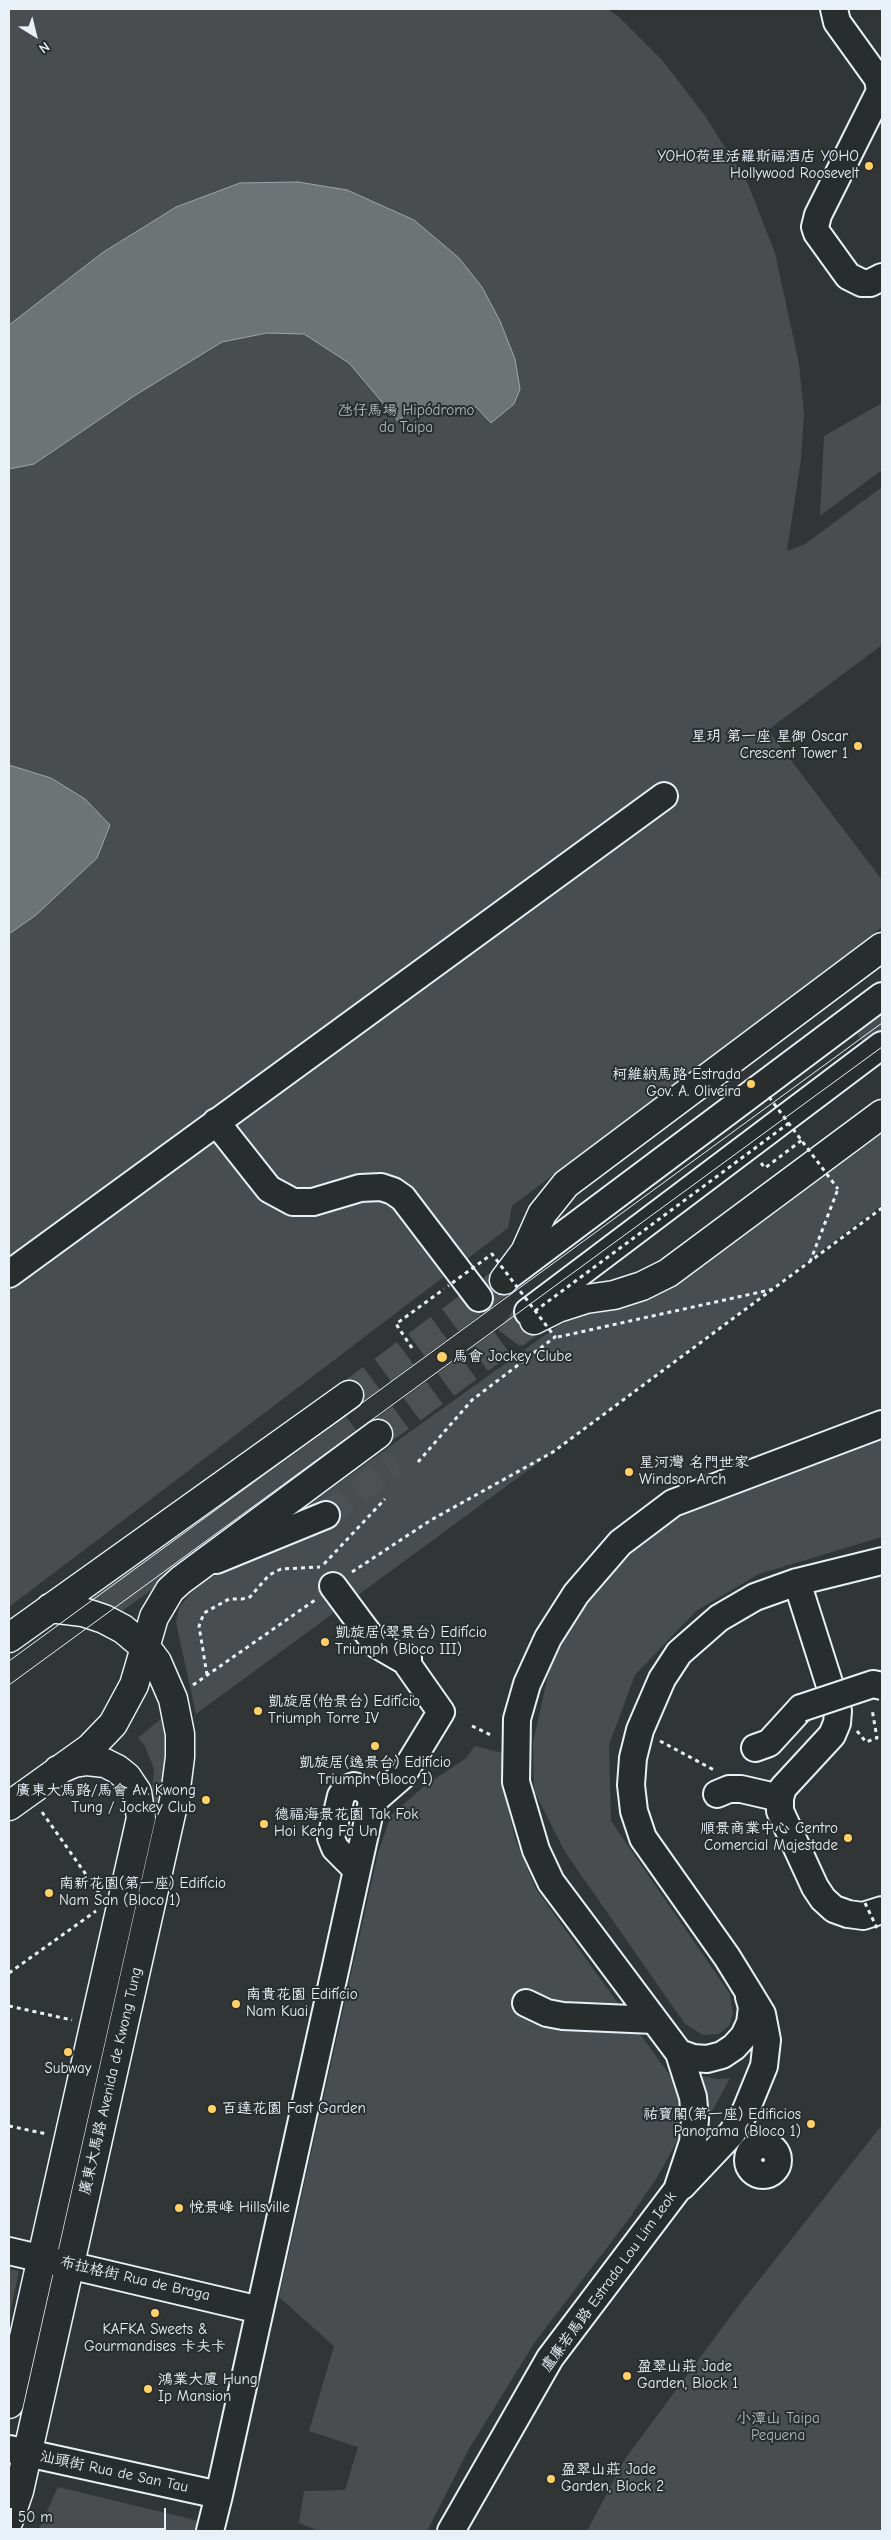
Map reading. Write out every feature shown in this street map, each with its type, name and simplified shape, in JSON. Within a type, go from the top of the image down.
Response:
[{"type":"main road","points":[[504,1280],[525,1252],[542,1214],[566,1184],[882,947]]},
{"type":"main road","points":[[532,1314],[586,1299],[614,1295],[642,1286],[668,1273],[882,1114]]},
{"type":"main road","points":[[9,1638],[349,1395]]},
{"type":"main road","points":[[18,1799],[90,1748],[116,1720],[134,1685],[154,1616],[165,1596],[181,1580],[378,1434]]},
{"type":"main road","name":"廣東大馬路 Avenida de Kwong Tung","points":[[9,2520],[19,2491],[18,2451],[70,2264],[175,1796],[180,1734],[174,1699],[157,1662],[144,1646],[123,1629],[104,1619],[77,1611],[50,1608]]},
{"type":"main road","name":"廣東大馬路 Avenida de Kwong Tung","points":[[9,2404],[95,2025],[116,1897],[141,1818],[140,1804],[135,1788],[124,1774],[105,1763],[78,1762],[58,1770]]},
{"type":"street","points":[[834,9],[837,22],[878,79],[880,91],[818,215],[815,227],[817,233],[848,276],[862,283],[870,283],[882,277]]},
{"type":"street","points":[[9,1274],[664,796]]},
{"type":"street","points":[[504,1280],[882,996]]},
{"type":"street","points":[[532,1314],[882,1045]]},
{"type":"street","points":[[216,1122],[269,1190],[293,1202],[314,1202],[360,1188],[381,1187],[393,1191],[403,1198],[479,1298]]},
{"type":"street","name":"盧廉若馬路 Estrada Lou Lim Ieok","points":[[451,2531],[550,2358],[677,2190],[687,2165],[694,2130],[693,2097],[679,2053],[551,1882],[536,1850],[516,1782],[518,1720],[527,1684],[548,1638],[576,1594],[620,1543],[673,1503],[882,1424]]},
{"type":"street","points":[[197,1568],[326,1515]]},
{"type":"street","points":[[677,2190],[732,2133],[746,2110],[759,2082],[767,2040],[762,2014],[748,1991],[727,1957],[643,1838],[634,1811],[631,1786],[633,1758],[640,1730],[662,1679],[679,1653],[719,1618],[755,1597],[798,1582],[882,1561]]},
{"type":"street","points":[[210,2531],[357,1870],[335,1848],[332,1835],[340,1798],[346,1789],[354,1786],[362,1787],[370,1794],[372,1802],[402,1776],[441,1712],[407,1660],[376,1644],[327,1577]]},
{"type":"street","points":[[798,1582],[838,1711],[837,1723],[832,1735],[783,1788],[780,1798],[780,1810],[783,1822],[823,1899],[834,1909],[848,1914],[863,1916],[875,1913]]},
{"type":"street","points":[[755,1748],[769,1743],[793,1714],[801,1708],[873,1684],[877,1698]]},
{"type":"street","points":[[719,1784],[729,1789],[741,1789],[780,1798]]},
{"type":"street","points":[[679,2053],[693,2058],[707,2059],[722,2055],[734,2047],[744,2036],[750,2023],[752,2007],[748,1991]]},
{"type":"street","points":[[526,2003],[547,2013],[563,2016],[654,2020]]},
{"type":"street","points":[[722,2055],[737,2060],[750,2069],[759,2082]]},
{"type":"street","points":[[694,2130],[708,2131],[723,2128],[736,2121],[746,2110]]},
{"type":"street","points":[[732,2133],[751,2150]]},
{"type":"street","name":"布拉格街 Rua de Braga","points":[[9,2250],[260,2310]]},
{"type":"street","name":"汕頭街 Rua de San Tau","points":[[18,2451],[219,2495]]},
{"type":"path","points":[[769,1096],[838,1189],[810,1262]]},
{"type":"path","points":[[532,1314],[789,1123]]},
{"type":"path","points":[[765,1168],[802,1140]]},
{"type":"path","points":[[174,1699],[207,1676],[327,1577],[553,1452],[882,1208]]},
{"type":"path","points":[[412,1348],[396,1324],[492,1254],[532,1314],[555,1337]]},
{"type":"path","points":[[418,1462],[472,1400],[555,1337],[775,1288]]},
{"type":"path","points":[[327,1577],[385,1499]]},
{"type":"path","points":[[207,1676],[199,1626],[204,1613],[229,1599],[250,1597],[270,1575],[280,1569],[327,1577]]},
{"type":"path","points":[[853,1726],[866,1742],[877,1738],[877,1698]]},
{"type":"path","points":[[640,1730],[719,1784]]},
{"type":"path","points":[[9,1973],[116,1897],[18,1799]]},
{"type":"path","points":[[9,2006],[95,2025]]},
{"type":"path","points":[[9,2126],[69,2139]]},
{"type":"green space","name":"氹仔馬場 Hipódromo da Taipa","points":[[9,9],[607,9],[619,17],[663,61],[705,116],[748,184],[775,253],[799,364],[804,413],[801,459],[787,551],[805,544],[882,487],[882,645],[768,730],[882,880],[882,927],[512,1206],[508,1228],[9,1607]]},
{"type":"green space","points":[[882,403],[882,470],[820,516],[824,436]]},
{"type":"green space","points":[[882,1007],[882,1056],[876,1060],[853,1029]]},
{"type":"green space","points":[[882,1128],[882,1205],[553,1452],[196,1714],[176,1623],[179,1608],[198,1584],[559,1325],[588,1314],[618,1309],[668,1290]]},
{"type":"green space","points":[[342,1411],[361,1437],[121,1612],[86,1598]]},
{"type":"green space","points":[[882,1436],[882,1537],[759,1574],[696,1611],[635,1675],[609,1745],[611,1821],[730,1994],[733,2014],[729,2026],[719,2034],[703,2035],[685,2024],[565,1852],[534,1791],[533,1742],[549,1671],[575,1619],[608,1578],[649,1535],[692,1509]]},
{"type":"green space","points":[[163,1717],[168,1751],[79,2186],[69,2181],[152,1793],[154,1769],[145,1746],[138,1738]]},
{"type":"green space","points":[[475,1746],[499,1752],[507,1750],[505,1793],[515,1839],[536,1889],[676,2084],[682,2106],[681,2134],[658,2176],[628,2220],[535,2342],[470,2447],[427,2531],[319,2531],[299,2523],[304,2491],[345,2490],[358,2447],[309,2431],[334,2346],[279,2297],[378,1853],[391,1815],[427,1784],[465,1759]]},
{"type":"green space","points":[[701,2076],[718,2079],[730,2078],[710,2115]]},
{"type":"green space","name":"小潭山 Taipa Pequena","points":[[882,2125],[882,2531],[587,2531],[625,2459],[736,2309]]},
{"type":"green space","points":[[9,2269],[19,2271],[9,2319]]},
{"type":"green space","points":[[58,2487],[203,2522],[201,2531],[38,2531]]},
{"type":"shaded area","points":[[298,182],[347,190],[414,220],[459,258],[482,287],[500,321],[515,359],[520,389],[514,404],[491,423],[476,407],[412,410],[398,421],[349,363],[304,334],[267,333],[222,342],[134,396],[34,464],[9,469],[9,325],[102,253],[176,207],[240,183]]},
{"type":"shaded area","points":[[9,765],[51,778],[85,799],[110,825],[97,858],[36,915],[9,934]]},
{"type":"tunnel","points":[[349,1395],[504,1280]]},
{"type":"tunnel","points":[[509,1338],[528,1312]]},
{"type":"tunnel","points":[[378,1434],[534,1320]]},
{"type":"tunnel","points":[[326,1515],[396,1463]]},
{"type":"tram line","points":[[9,1661],[882,1023]]},
{"type":"tram line","points":[[9,1685],[882,1047]]},
{"type":"place","name":"YOHO荷里活羅斯福酒店 YOHO Hollywood Roosevelt","points":[[869,166]]},
{"type":"place","name":"星玥 第一座 星御 Oscar Crescent Tower 1","points":[[858,746]]},
{"type":"place","name":"柯維納馬路 Estrada Gov. A. Oliveira","points":[[751,1084]]},
{"type":"place","name":"馬會 Jockey Clube","points":[[442,1357]]},
{"type":"place","name":"星河灣 名門世家 Windsor Arch","points":[[629,1472]]},
{"type":"place","name":"凱旋居(翠景台) Edifício Triumph (Bloco III)","points":[[325,1642]]},
{"type":"place","name":"凱旋居(怡景台) Edifício Triumph Torre IV","points":[[258,1711]]},
{"type":"place","name":"凱旋居(逸景台) Edifício Triumph (Bloco I)","points":[[375,1746]]},
{"type":"place","name":"廣東大馬路/馬會 Av. Kwong Tung / Jockey Club","points":[[206,1800]]},
{"type":"place","name":"德福海景花園 Tak Fok Hoi Keng Fa Un","points":[[264,1824]]},
{"type":"place","name":"順景商業中心 Centro Comercial Majestade","points":[[848,1838]]},
{"type":"place","name":"南新花園(第一座) Edifício Nam San (Bloco 1)","points":[[49,1893]]},
{"type":"place","name":"南貴花園 Edifício Nam Kuai","points":[[236,2004]]},
{"type":"place","name":"Subway","points":[[68,2052]]},
{"type":"place","name":"百達花園 Fast Garden","points":[[212,2109]]},
{"type":"place","name":"祐寶閣(第一座) Edificios Panorama (Bloco 1)","points":[[811,2124]]},
{"type":"place","name":"悅景峰 Hillsville","points":[[179,2208]]},
{"type":"place","name":"KAFKA Sweets & Gourmandises 卡夫卡","points":[[155,2313]]},
{"type":"place","name":"盈翠山莊 Jade Garden, Block 1","points":[[627,2376]]},
{"type":"place","name":"鴻業大廈 Hung Ip Mansion","points":[[148,2389]]},
{"type":"place","name":"盈翠山莊 Jade Garden, Block 2","points":[[551,2479]]}]
